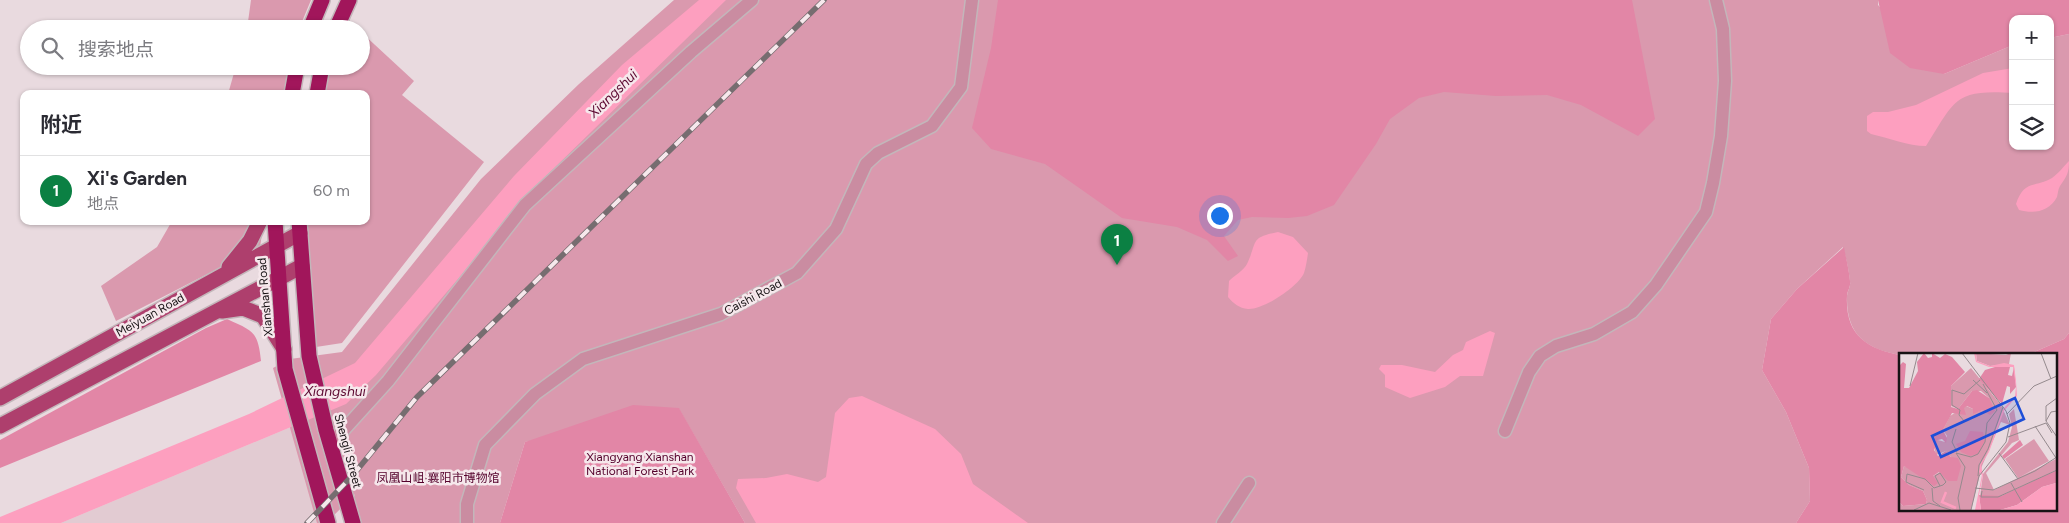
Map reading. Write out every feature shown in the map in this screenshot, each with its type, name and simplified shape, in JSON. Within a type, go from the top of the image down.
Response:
[{"type":"highway","points":[[314,20],[322,0]]},
{"type":"highway","points":[[340,20],[349,0]]},
{"type":"highway","points":[[293,90],[295,75]]},
{"type":"highway","points":[[318,90],[320,75]]},
{"type":"highway","name":"Xianshan Road","points":[[275,225],[286,370],[328,523]]},
{"type":"highway","points":[[300,227],[302,266]]},
{"type":"highway","name":"Shengli Street","points":[[302,266],[309,356],[326,430],[353,523]]},
{"type":"main road","points":[[224,274],[250,241],[258,225]]},
{"type":"main road","name":"Meiyuan Road","points":[[0,398],[276,245],[300,227]]},
{"type":"main road","points":[[0,426],[279,276],[302,266]]},
{"type":"main road","points":[[209,314],[243,308],[263,316],[284,350]]},
{"type":"street","points":[[330,445],[388,381],[525,205],[691,52],[752,0]]},
{"type":"street","name":"Caishi Road","points":[[467,523],[466,504],[485,445],[535,394],[583,358],[722,314],[797,273],[836,229],[866,164],[878,153],[932,126],[961,88],[972,0]]},
{"type":"street","points":[[1505,431],[1530,372],[1540,356],[1556,346],[1594,334],[1632,312],[1656,285],[1706,212],[1718,155],[1726,81],[1723,29],[1716,0]]},
{"type":"street","points":[[1223,523],[1249,483]]},
{"type":"shaded area","points":[[437,416],[326,523],[61,523],[291,427],[307,484]]},
{"type":"green space","points":[[251,0],[311,0],[303,20],[248,20]]},
{"type":"green space","name":"凤凰山岨·襄阳市博物馆","points":[[674,0],[1878,0],[1878,5],[1944,74],[2009,47],[2009,150],[2054,150],[2054,37],[2069,34],[2069,333],[2064,339],[2032,353],[1899,353],[1899,355],[1877,349],[1860,338],[1850,320],[1847,296],[1850,282],[1843,247],[1797,289],[1771,319],[1762,370],[1786,412],[1809,468],[1810,501],[1796,523],[745,523],[679,409],[525,442],[500,523],[353,523],[349,510],[355,494],[326,523],[317,523],[273,368],[290,359],[342,352],[481,179],[579,84]]},
{"type":"green space","points":[[998,0],[1632,0],[1655,119],[1638,136],[1581,105],[1547,95],[1496,96],[1444,92],[1419,98],[1390,119],[1376,144],[1334,205],[1307,216],[1288,218],[1252,217],[1238,220],[1224,236],[1238,256],[1228,261],[1207,240],[1177,227],[1122,218],[1045,164],[991,149],[972,128],[991,48]]},
{"type":"green space","points":[[1878,0],[2069,0],[2069,34],[2054,37],[2054,15],[2009,15],[2009,47],[1944,74],[1910,68],[1890,53]]},
{"type":"green space","points":[[370,40],[414,81],[402,95],[484,162],[342,343],[316,347],[306,225],[370,225],[370,90],[325,90],[329,75],[370,75]]},
{"type":"green space","points":[[233,75],[288,75],[286,90],[229,90]]},
{"type":"green space","points":[[170,225],[263,225],[260,247],[116,321],[101,286],[157,247]]},
{"type":"green space","points":[[1844,247],[1850,283],[1847,294],[1847,309],[1854,330],[1860,338],[1877,349],[1899,355],[1899,510],[2056,510],[2056,353],[2032,353],[2064,339],[2069,333],[2069,523],[1796,523],[1810,501],[1809,468],[1786,412],[1762,370],[1771,319],[1797,289]]},
{"type":"green space","points":[[227,319],[253,333],[258,343],[261,361],[0,468],[0,440],[206,328]]},
{"type":"green space","name":"Xiangyang Xianshan National Forest Park","points":[[633,405],[679,408],[745,523],[500,523],[525,442]]},
{"type":"water","name":"Xiangshui","points":[[699,0],[726,0],[545,177],[376,375],[346,404],[61,523],[0,523],[0,517],[249,414],[355,363],[514,176],[622,65]]},
{"type":"water","points":[[2009,69],[2009,93],[1978,93],[1958,101],[1950,108],[1926,146],[1899,142],[1871,134],[1867,131],[1867,116],[1873,112],[1888,112],[1916,105],[1983,73]]},
{"type":"water","points":[[2069,161],[2067,174],[2059,187],[2057,197],[2050,206],[2036,212],[2019,210],[2016,204],[2019,196],[2027,187],[2052,178]]},
{"type":"water","points":[[1278,232],[1293,237],[1308,253],[1304,273],[1295,285],[1271,302],[1248,309],[1239,307],[1228,297],[1229,281],[1246,266],[1258,239],[1262,236]]},
{"type":"water","points":[[1490,331],[1495,333],[1483,376],[1460,376],[1445,387],[1410,398],[1385,387],[1385,375],[1379,369],[1381,365],[1402,365],[1435,372],[1453,355],[1463,350],[1466,342]]},
{"type":"water","points":[[862,396],[935,429],[961,454],[973,484],[1028,523],[756,523],[736,488],[738,479],[766,478],[787,474],[818,482],[826,477],[835,413],[849,398]]},
{"type":"railway","points":[[307,523],[353,475],[417,397],[824,0]]},
{"type":"place","name":"Xi's Garden","points":[[1117,265]]}]
